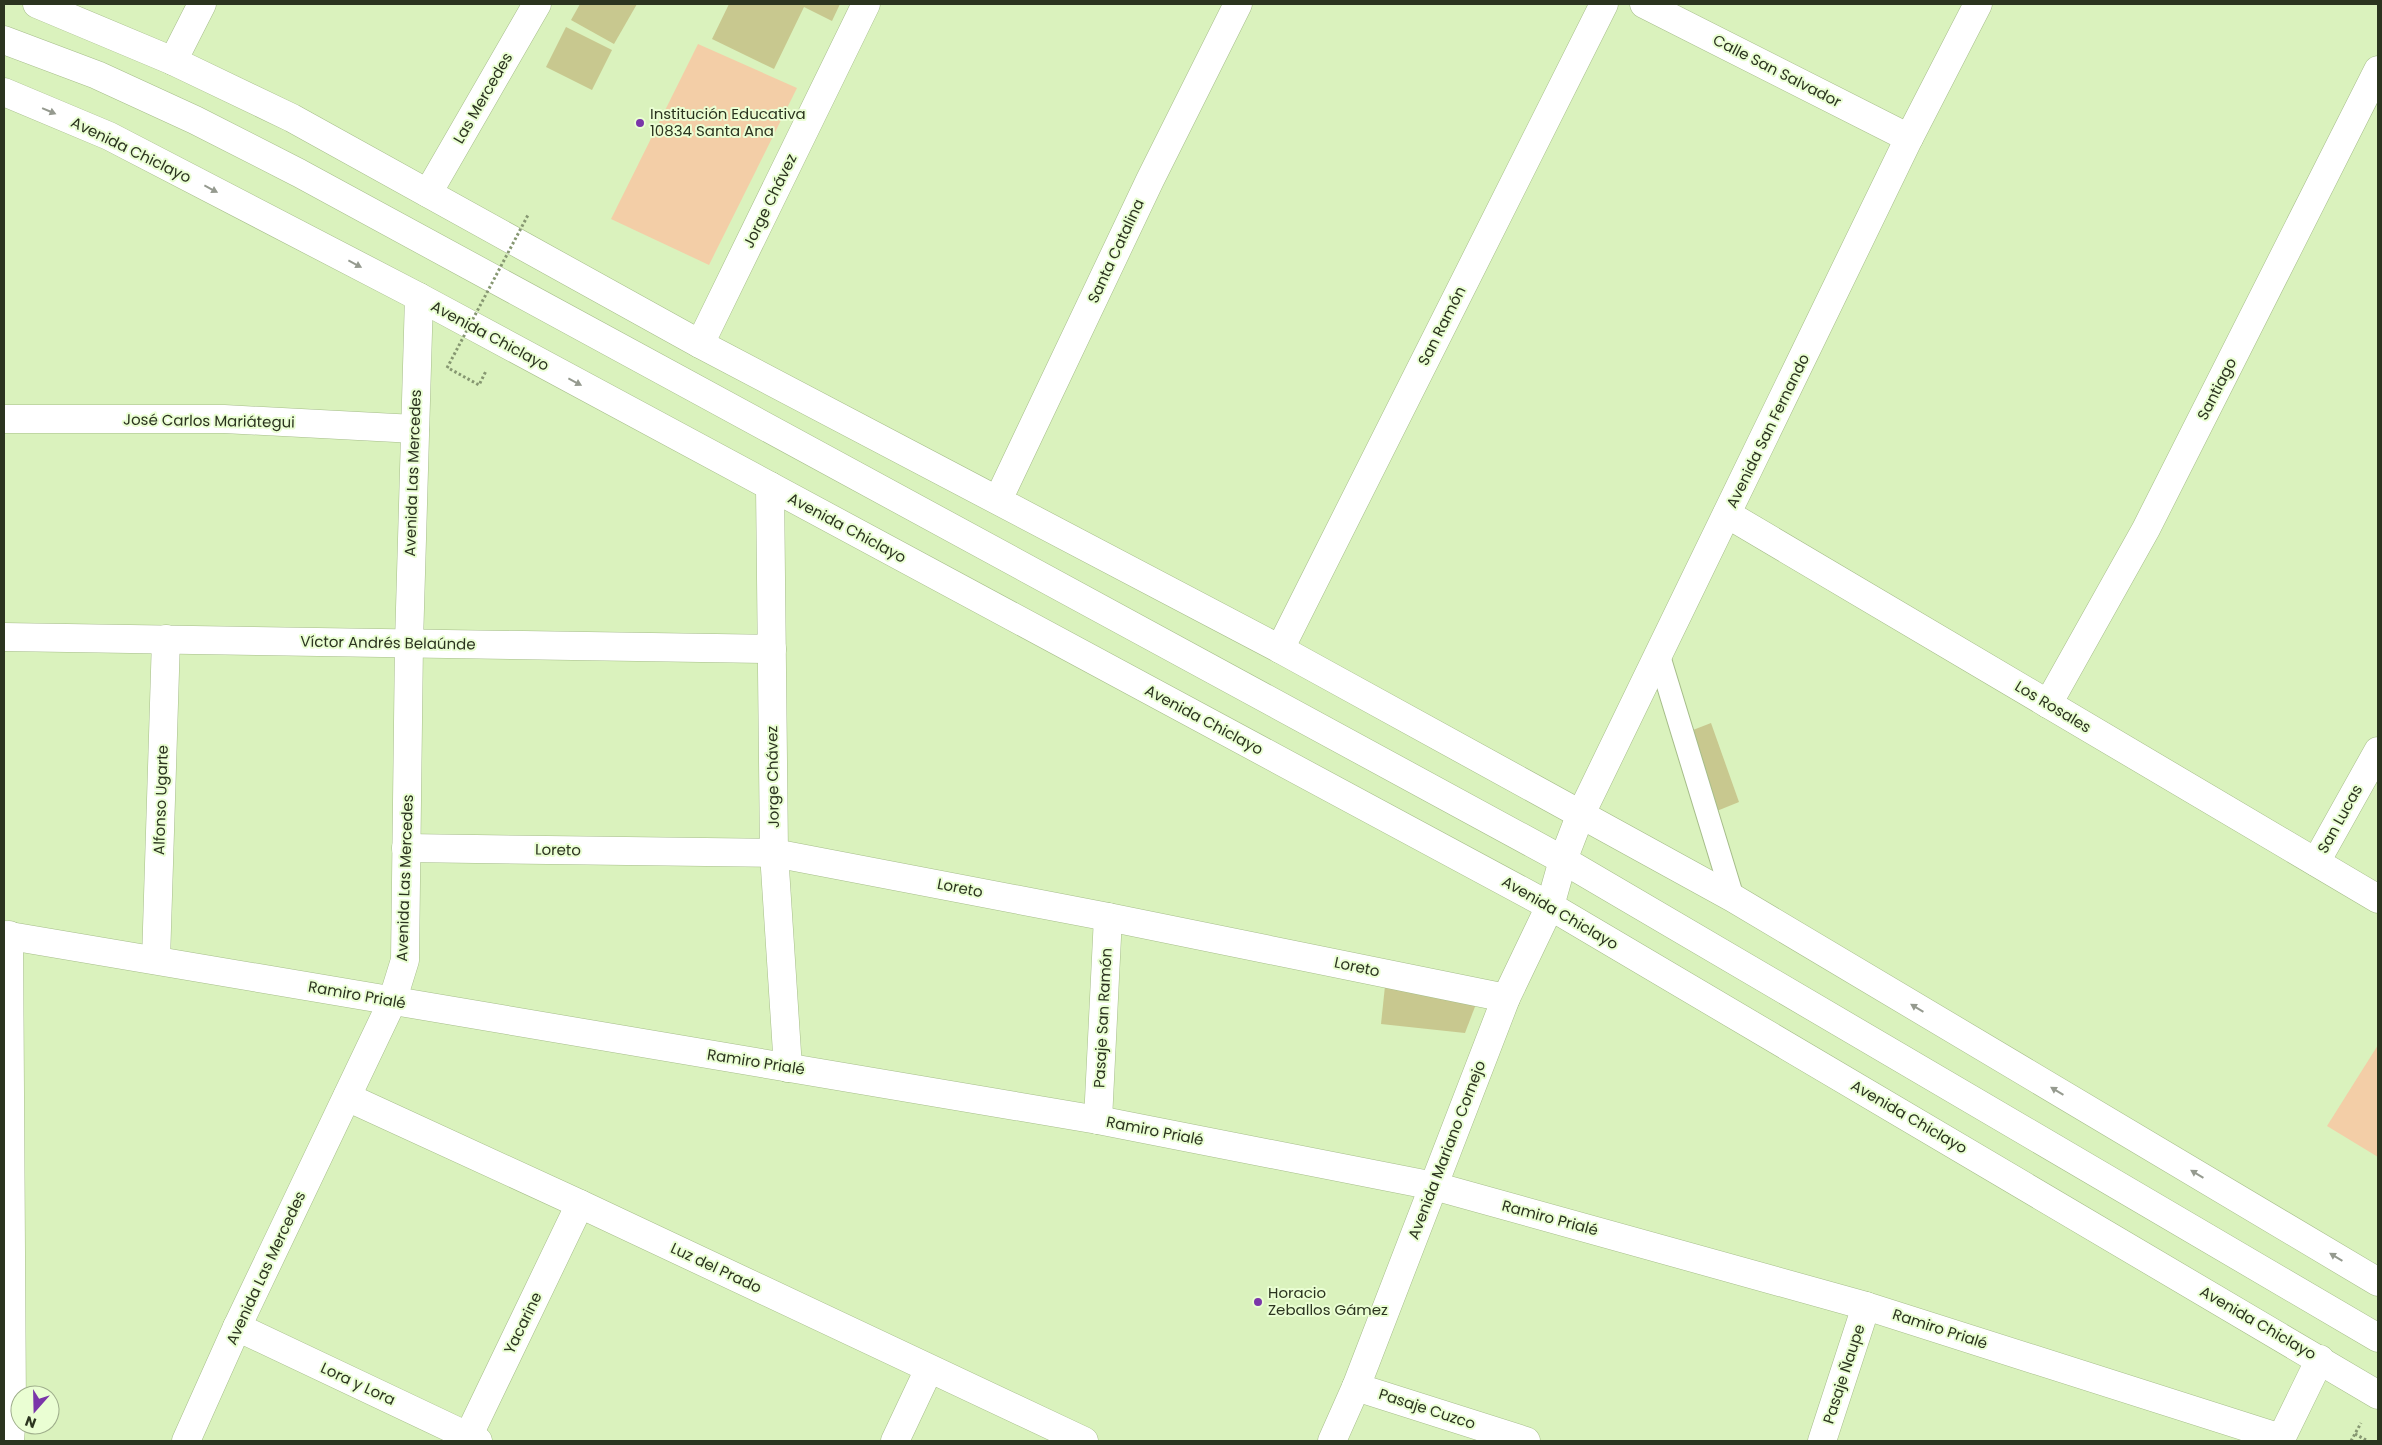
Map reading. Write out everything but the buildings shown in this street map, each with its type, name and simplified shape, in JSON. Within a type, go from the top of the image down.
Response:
[{"type":"street","points":[[37,4],[173,61],[292,118],[700,344],[1280,649],[1580,816],[1733,898],[2378,1282]]},
{"type":"street","points":[[173,61],[202,4]]},
{"type":"street","name":"Las Mercedes","points":[[428,193],[537,4]]},
{"type":"street","name":"Jorge Chávez","points":[[700,344],[866,4]]},
{"type":"street","name":"Santa Catalina","points":[[998,500],[1150,180],[1238,4]]},
{"type":"street","name":"San Ramón","points":[[1280,649],[1604,4]]},
{"type":"street","name":"Calle San Salvador","points":[[1644,4],[1909,138]]},
{"type":"street","name":"Avenida San Fernando","points":[[1564,860],[1580,816],[1909,138],[1978,4]]},
{"type":"street","points":[[4,40],[97,75],[195,120],[299,173],[1564,860],[2378,1338]]},
{"type":"street","name":"Santiago","points":[[2048,704],[2146,529],[2378,70]]},
{"type":"street","name":"Avenida Chiclayo","points":[[4,92],[109,136],[419,297],[1550,906],[2320,1359],[2378,1395]]},
{"type":"street","name":"Avenida Las Mercedes","points":[[186,1441],[237,1327],[392,1002],[405,960],[408,643],[419,297]]},
{"type":"street","name":"José Carlos Mariátegui","points":[[4,418],[224,420],[415,429]]},
{"type":"street","name":"Jorge Chávez","points":[[770,486],[774,853],[788,1068]]},
{"type":"street","name":"Los Rosales","points":[[1727,514],[2378,899]]},
{"type":"street","name":"Víctor Andrés Belaúnde","points":[[4,637],[772,649]]},
{"type":"street","name":"Alfonso Ugarte","points":[[156,960],[166,639]]},
{"type":"street","name":"San Lucas","points":[[2316,862],[2378,750]]},
{"type":"street","name":"Loreto","points":[[406,848],[774,853],[1108,917],[1506,998]]},
{"type":"street","name":"Avenida Mariano Cornejo","points":[[1332,1441],[1356,1387],[1506,998],[1550,906],[1564,860]]},
{"type":"street","name":"Pasaje San Ramón","points":[[1098,1120],[1108,917]]},
{"type":"street","points":[[6,935],[12,1402],[10,1441]]},
{"type":"street","name":"Ramiro Prialé","points":[[6,935],[392,1002],[1098,1120],[1434,1186],[1866,1306],[2280,1440]]},
{"type":"street","name":"Luz del Prado","points":[[347,1097],[580,1204],[1084,1441]]},
{"type":"street","name":"Yacarine","points":[[471,1440],[580,1204]]},
{"type":"street","name":"Pasaje Ñaupe","points":[[1822,1441],[1866,1306]]},
{"type":"street","name":"Lora y Lora","points":[[237,1327],[471,1440]]},
{"type":"street","points":[[2280,1440],[2320,1359]]},
{"type":"street","points":[[896,1441],[929,1369]]},
{"type":"street","name":"Pasaje Cuzco","points":[[1356,1387],[1526,1441]]},
{"type":"lane","points":[[1659,656],[1733,898]]},
{"type":"path","points":[[479,385],[447,368],[528,215]]},
{"type":"path","points":[[2355,1434],[2368,1441]]},
{"type":"shaded area","points":[[698,44],[797,88],[709,265],[611,219]]},
{"type":"shaded area","points":[[2378,1045],[2378,1157],[2327,1126]]},
{"type":"place","name":"Institución Educativa 10834 Santa Ana","points":[[640,123]]},
{"type":"place","name":"Horacio Zeballos Gámez","points":[[1258,1302]]}]
